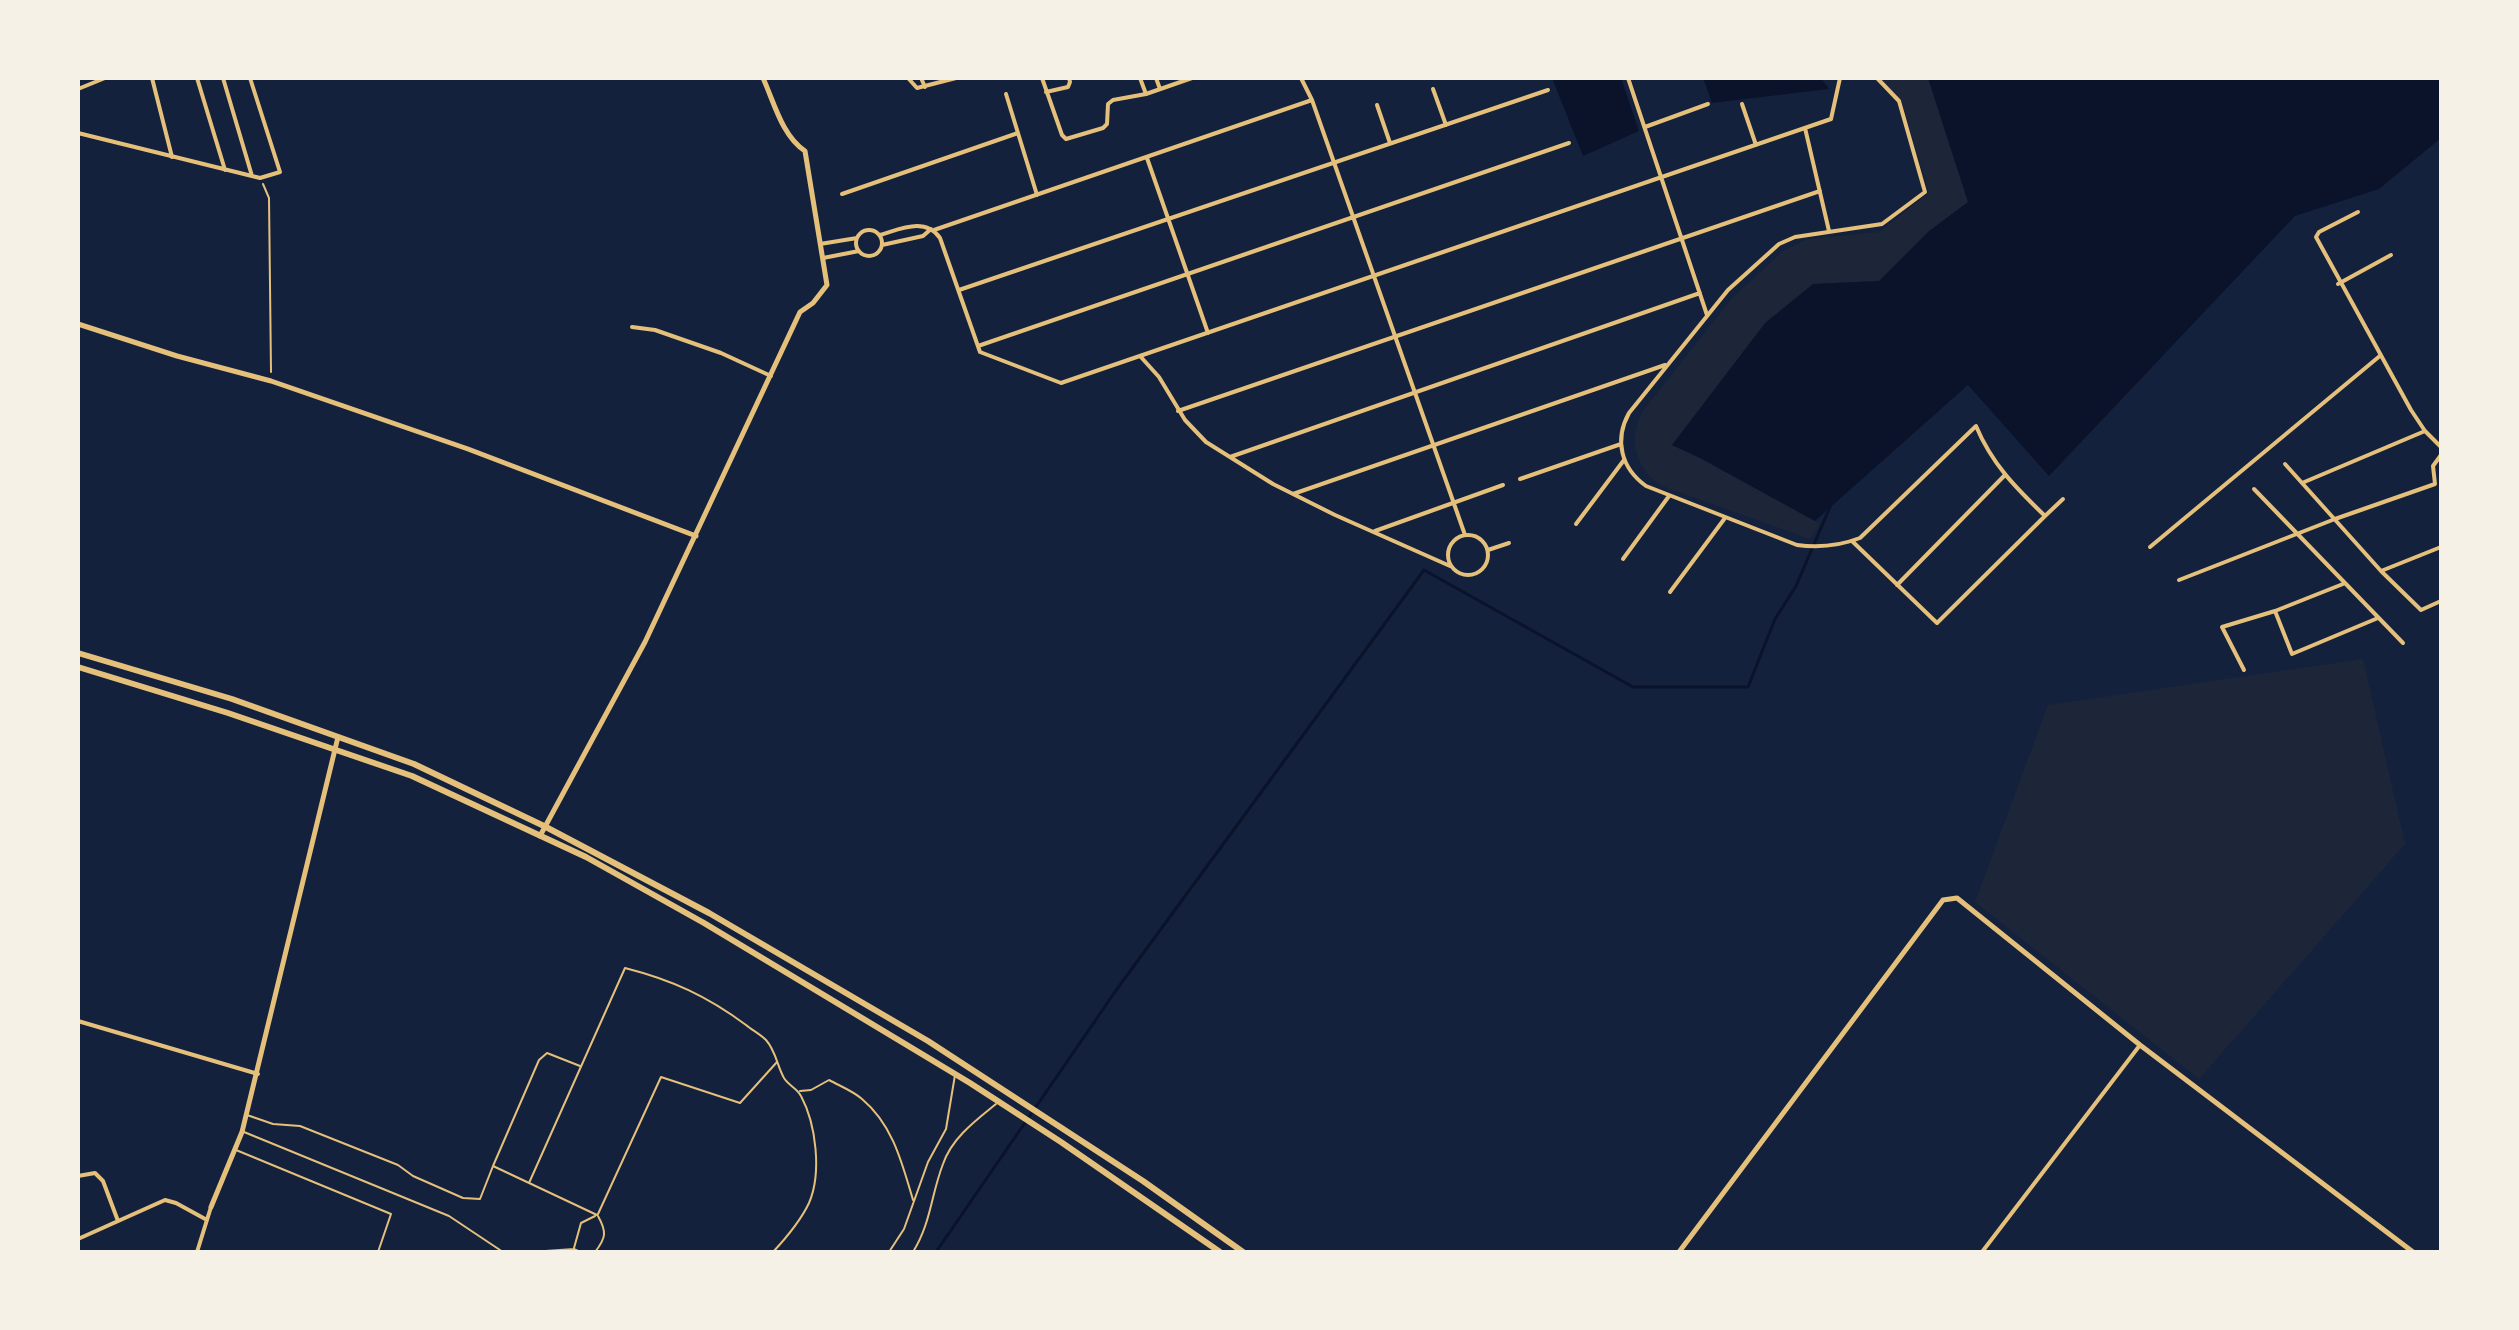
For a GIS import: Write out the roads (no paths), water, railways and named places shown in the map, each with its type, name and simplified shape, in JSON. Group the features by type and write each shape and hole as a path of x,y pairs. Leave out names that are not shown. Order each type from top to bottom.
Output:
{"main road":[{"path":"78,653 232,699 414,764 544,826 709,913 928,1041 1147,1183 1243,1252"},
{"path":"78,667 228,713 412,776 586,857 704,923 955,1075 1027,1120 1220,1252"}],"street":[{"path":"78,89 105,78"},
{"path":"152,78 172,157"},
{"path":"197,78 225,170"},
{"path":"223,78 252,176"},
{"path":"78,133 260,178 280,172 250,78"},
{"path":"539,837 645,642 800,312 813,303 827,285 805,151 788,134 763,78"},
{"path":"908,78 917,88 956,78"},
{"path":"921,78 925,87"},
{"path":"1042,78 1066,139 1103,128 1107,124 1108,104 1113,100 1146,94 1192,78"},
{"path":"1046,92 1068,87 1069,78"},
{"path":"1140,78 1146,94"},
{"path":"1156,78 1160,89"},
{"path":"1301,78 1312,100 1465,535"},
{"path":"1630,78 1707,316"},
{"path":"880,235 882,245 874,256 865,256 859,251 857,238 868,230 880,235 921,225 933,230 940,238 980,352 1061,383 1831,119 1840,78"},
{"path":"1877,78 1899,101 1925,192 1882,224 1795,237 1779,244 1728,290 1629,413 1621,444 1624,460 1639,481 1669,496 1797,545 1828,546 1860,538 1976,426 1988,453 2045,516"},
{"path":"1433,89 1446,125"},
{"path":"959,290 1548,90"},
{"path":"1006,94 1037,195"},
{"path":"882,245 923,236 1312,100"},
{"path":"1645,127 1708,104"},
{"path":"1742,104 1756,145"},
{"path":"1377,105 1390,143"},
{"path":"1805,128 1829,232"},
{"path":"842,194 1018,133"},
{"path":"978,346 1569,143"},
{"path":"1147,157 1208,333"},
{"path":"1178,411 1820,191"},
{"path":"2358,212 2316,234 2316,237 2339,283 2425,431 2441,447"},
{"path":"820,244 857,238"},
{"path":"823,258 859,251"},
{"path":"2339,283 2391,255"},
{"path":"1230,457 1700,293"},
{"path":"78,324 177,356 271,381 468,449 696,536"},
{"path":"632,327 655,330 721,353 771,376"},
{"path":"2150,547 2381,355"},
{"path":"1140,356 1159,377 1178,411 1198,436 1293,494 1450,566 1462,575 1478,573 1486,565 1488,550 1481,539 1465,535 1456,538 1449,546 1447,556 1450,566"},
{"path":"1293,494 1668,364"},
{"path":"2302,483 2425,431"},
{"path":"1520,479 1621,444"},
{"path":"2179,580 2435,484 2433,466 2441,455"},
{"path":"1576,524 1624,460"},
{"path":"2285,464 2381,571 2421,610 2441,601"},
{"path":"1897,585 2005,474"},
{"path":"1373,532 1503,485"},
{"path":"2254,489 2403,643"},
{"path":"1623,559 1669,496"},
{"path":"1852,541 1937,623 2063,499"},
{"path":"1670,592 1725,518"},
{"path":"1488,550 1509,543"},
{"path":"2381,571 2441,547"},
{"path":"2244,670 2222,627 2275,611 2344,583"},
{"path":"2275,611 2292,654 2378,618"},
{"path":"197,1252 247,1115 338,737"},
{"path":"1679,1252 1943,900 1957,898 2140,1045 2413,1252"},
{"path":"78,1021 258,1074"},
{"path":"1982,1252 2140,1045"},
{"path":"78,1176 95,1173 103,1181 118,1221"},
{"path":"78,1239 165,1200 207,1220"}],"lane":[{"path":"529,1183 625,968 657,976 714,1002 766,1041 781,1072 805,1104 814,1135 816,1162 810,1201 793,1232 773,1252"},
{"path":"247,1115 273,1124 300,1126 398,1165 413,1176 463,1198 480,1199 539,1060 547,1053 581,1066"},
{"path":"574,1249 581,1223 597,1215 661,1077 740,1103 778,1061"},
{"path":"889,1252 904,1229 928,1162 946,1129 955,1075"},
{"path":"798,1091 811,1090 829,1080 861,1098 883,1122 898,1149 914,1201"},
{"path":"914,1251 925,1232 944,1161 964,1130 998,1102"},
{"path":"242,1132 449,1216 503,1252"},
{"path":"236,1150 391,1214 378,1252"},
{"path":"493,1166 597,1215 604,1227 605,1239 595,1252"},
{"path":"533,1251 574,1249 580,1252"}],"waterway":[{"path":"936,1252 1117,989 1424,570 1633,687 1748,687 1775,619 1796,586 1830,507"}]}
